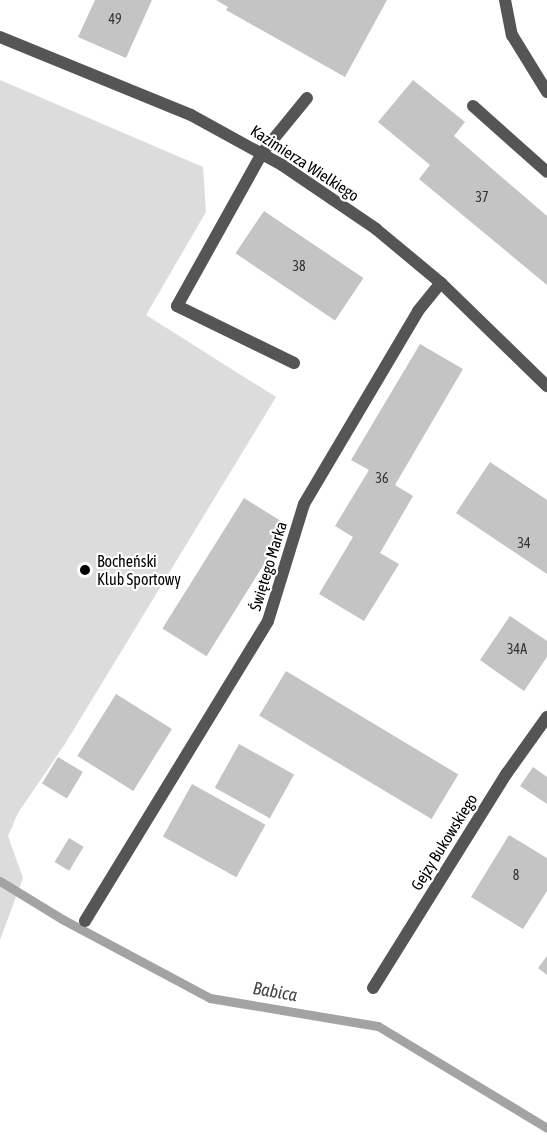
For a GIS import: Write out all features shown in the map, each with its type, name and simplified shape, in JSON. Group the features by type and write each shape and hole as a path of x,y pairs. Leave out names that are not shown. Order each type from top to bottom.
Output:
{"street":[{"path":"506,0 512,35 547,92"},
{"name":"Kazimierza Wielkiego","path":"0,37 191,115 262,153 376,229 441,283 547,386"},
{"path":"294,363 177,306 262,153 307,98"},
{"path":"473,106 547,172"},
{"name":"Świętego Marka","path":"85,921 268,621 304,504 418,312 441,283"},
{"name":"Gejzy Bukowskiego","path":"373,988 507,773 547,717"}],"shaded area":[{"name":"Bocheński Klub Sportowy","path":"0,80 203,167 206,212 146,315 276,397 65,744 18,813 8,836 23,878 0,940"}],"building":[{"path":"95,0 152,0 126,58 78,37"},
{"path":"216,0 387,0 345,77 226,10 228,7"},
{"path":"413,80 465,122 454,136 547,216 547,285 419,179 430,165 378,122"},
{"path":"264,211 363,278 335,320 235,253"},
{"path":"420,344 463,369 395,485 413,496 380,553 399,564 364,621 319,594 353,537 335,526 369,470 351,460"},
{"path":"490,462 547,500 547,574 456,513"},
{"path":"244,498 288,526 206,656 162,629"},
{"path":"510,616 547,641 547,657 524,691 480,660"},
{"path":"286,671 458,775 432,819 259,716"},
{"path":"116,694 172,729 133,791 77,756"},
{"path":"239,744 294,775 270,818 215,788"},
{"path":"58,757 83,772 67,799 42,784"},
{"path":"533,767 547,777 547,804 520,786"},
{"path":"192,784 265,825 236,877 163,836"},
{"path":"509,835 547,858 547,891 523,929 471,897"},
{"path":"69,838 84,847 69,871 55,862"},
{"path":"547,956 547,975 538,968"}],"waterway":[{"name":"Babica","path":"0,881 62,919 210,998 378,1026 547,1128"}],"place":[{"name":"Bocheński Klub Sportowy","path":"85,570"}]}
